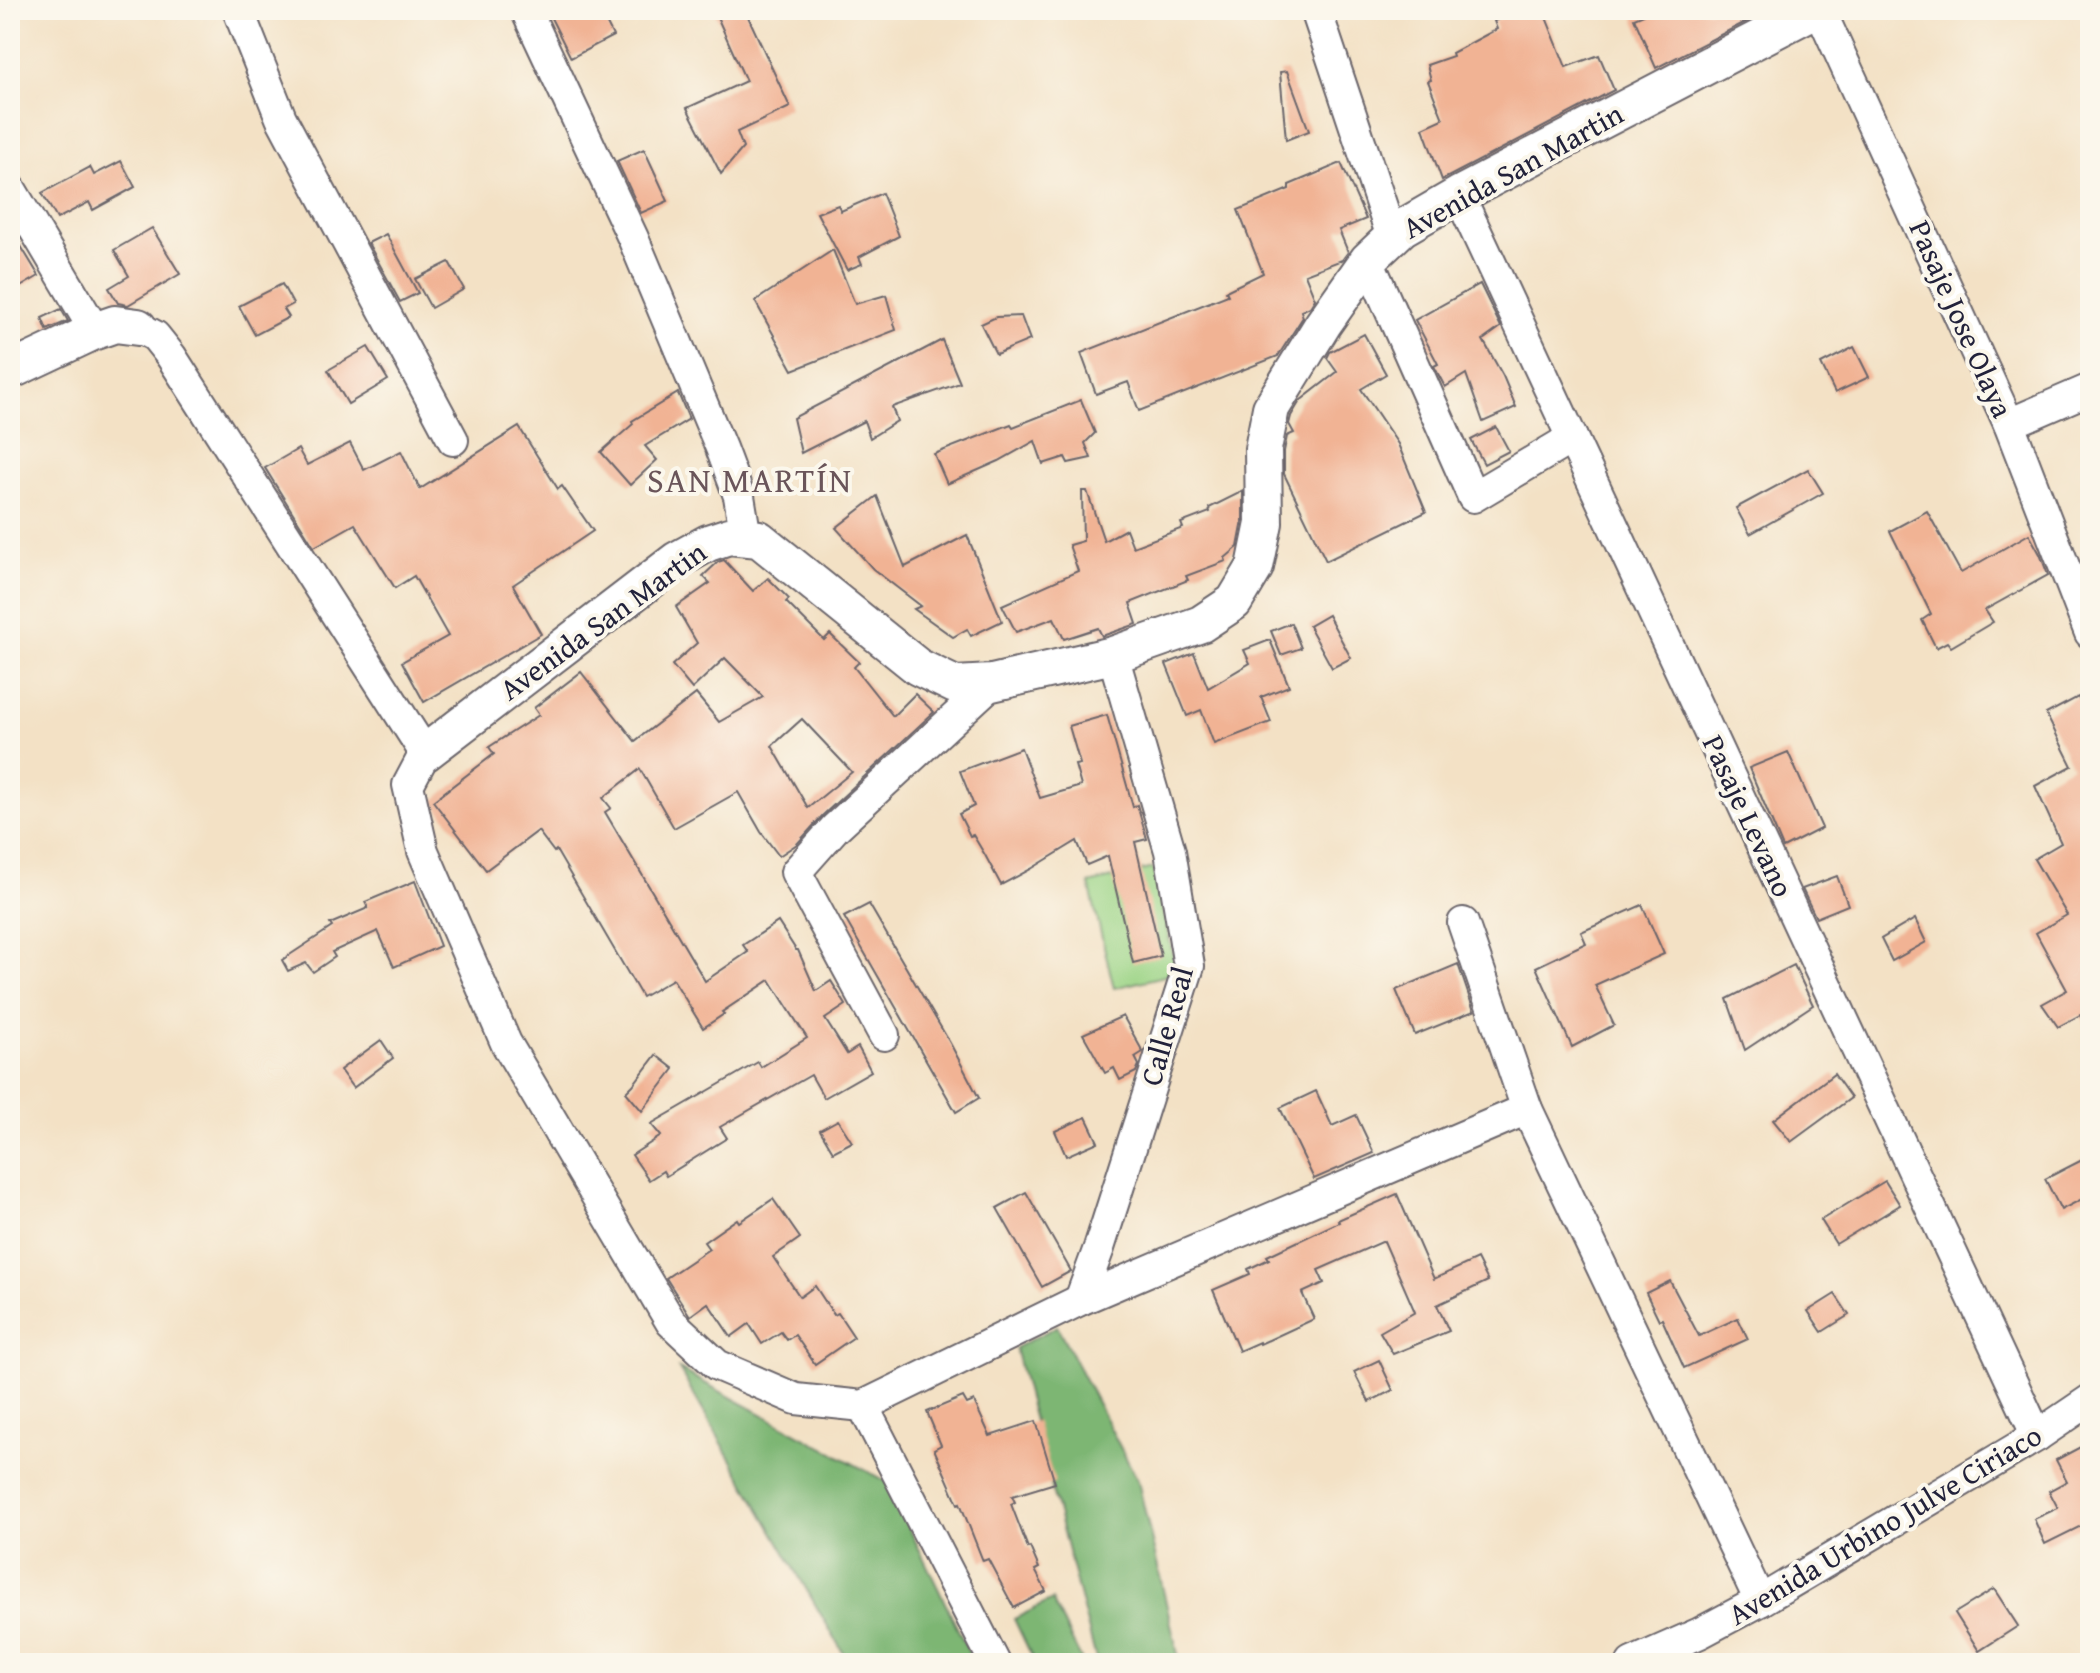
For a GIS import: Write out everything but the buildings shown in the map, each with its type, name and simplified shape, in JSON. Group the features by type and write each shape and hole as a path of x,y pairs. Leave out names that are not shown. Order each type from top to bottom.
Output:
{"street":[{"path":"238,10 281,118 453,440"},
{"path":"526,10 633,238 721,448 739,496 746,538"},
{"path":"1316,10 1380,249 1473,497 1572,438"},
{"name":"Avenida San Martin","path":"425,753 677,560 708,543 729,536 759,539 918,667 955,685 992,683 1113,655 1201,624 1234,602 1255,567 1264,523 1263,449 1271,408 1323,324 1380,249 1402,228 1459,195 1817,10"},
{"name":"Pasaje Jose Olaya","path":"1817,10 2009,424 2090,633"},
{"path":"10,188 95,331"},
{"name":"Pasaje Levano","path":"1459,195 2037,1436"},
{"path":"10,371 115,324 138,327 155,336 171,356 425,753 408,785 423,851 506,1043 671,1322 717,1365 796,1399 863,1406 1080,1300 1527,1109"},
{"path":"2009,424 2090,389"},
{"name":"Calle Real","path":"1080,1300 1189,966 1170,851 1113,655"},
{"path":"884,1035 796,872 835,828 992,683"},
{"path":"1463,923 1527,1109 1760,1601"},
{"name":"Avenida Urbino Julve Ciriaco","path":"1632,1663 1700,1633 1760,1601 2037,1436 2090,1400"},
{"path":"863,1406 995,1663"},
{"path":"1693,1663 1700,1633"}],"green space":[{"path":"1153,868 1177,973 1114,988 1089,884"},
{"path":"1057,1326 1138,1481 1180,1663 1097,1663 1015,1348"},
{"path":"679,1369 887,1482 974,1663 849,1663"},
{"path":"1052,1600 1083,1663 1035,1663 1014,1619"}],"district":[{"name":"SAN MARTÍN","path":"750,480"}]}
